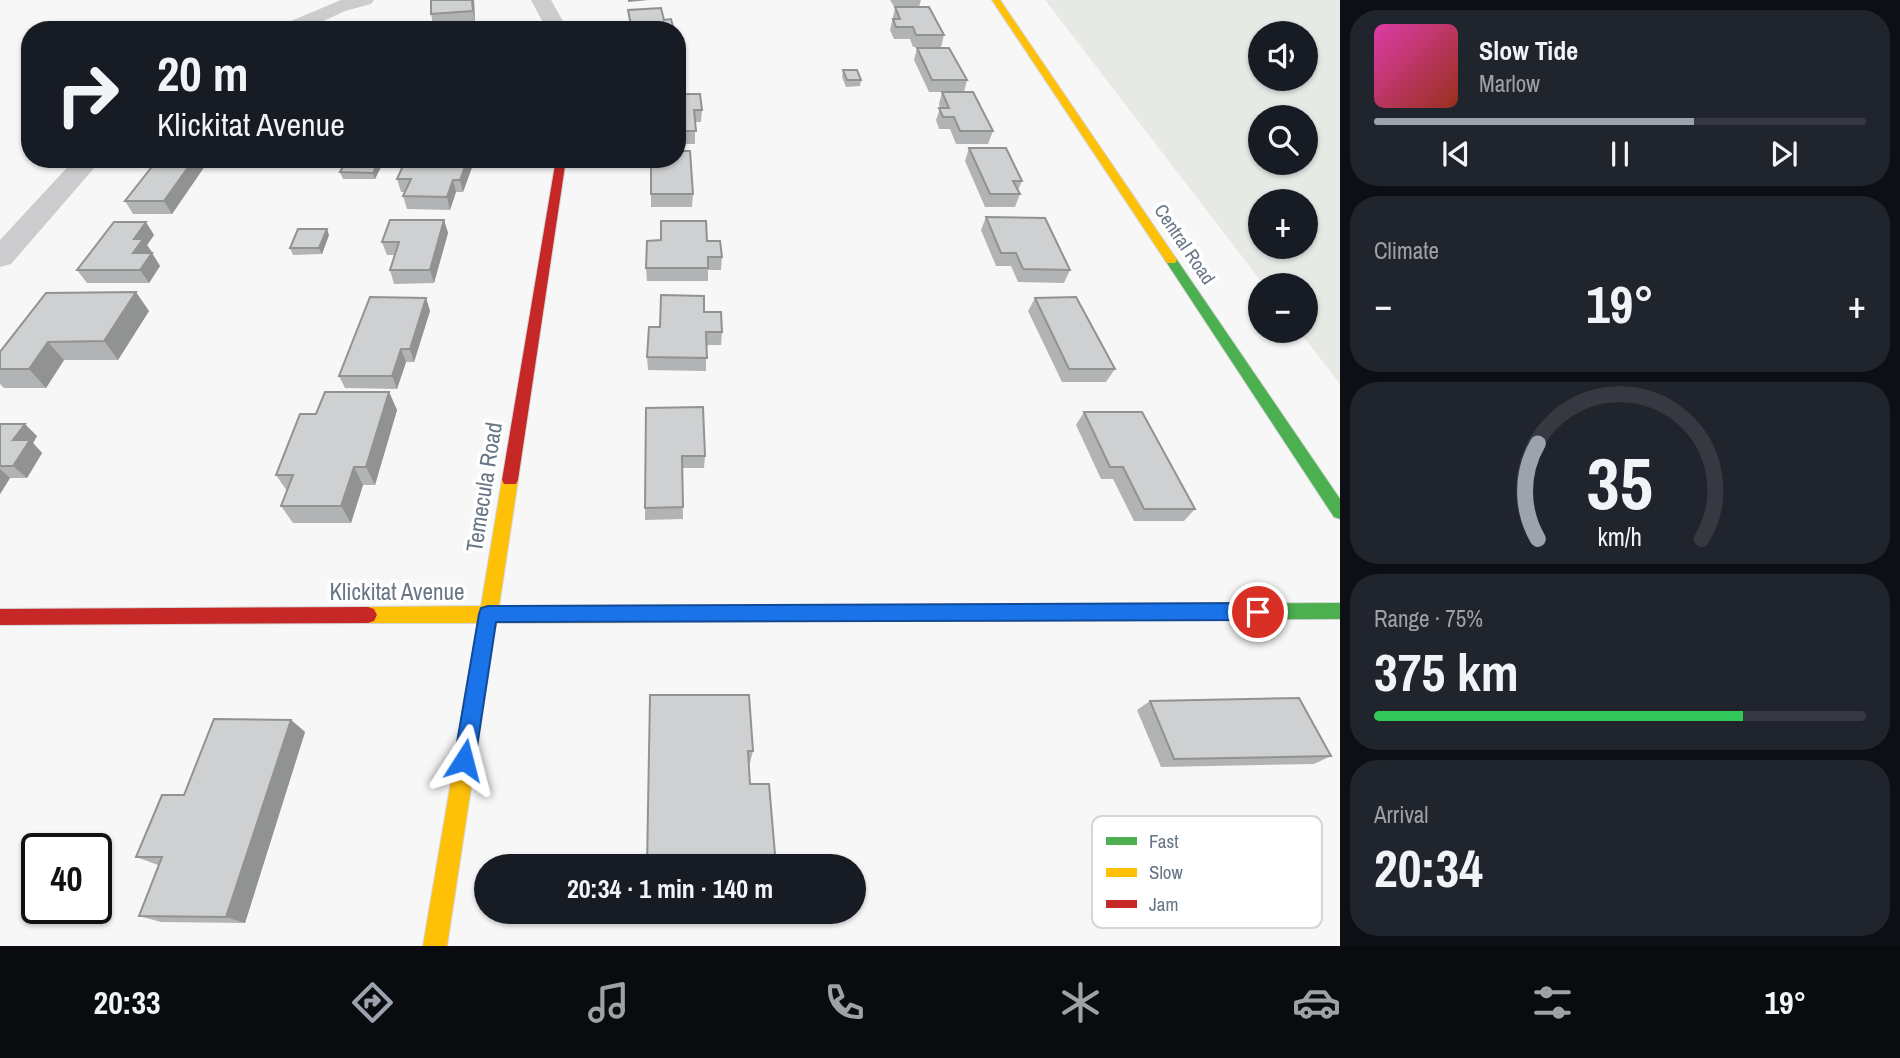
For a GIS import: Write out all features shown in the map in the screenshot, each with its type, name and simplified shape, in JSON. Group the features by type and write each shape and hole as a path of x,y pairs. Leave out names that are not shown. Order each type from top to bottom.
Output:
{"street":[{"path":"306,21 338,7 364,0"},
{"path":"541,0 553,21"},
{"name":"Central Road","path":"996,0 1340,512"},
{"path":"0,258 81,168"},
{"name":"Temecula Road","path":"435,946 560,168"},
{"name":"Klickitat Avenue","path":"0,617 1340,611"}],"shaded area":[{"path":"1045,0 1340,0 1340,384 1308,343 1318,343 1318,273 1255,273"}],"building":[{"path":"431,0 472,0 473,11 431,14"},
{"path":"895,7 929,7 944,35 916,35 913,27 896,27 893,19 900,19"},
{"path":"661,8 664,20 672,21 630,21 628,10"},
{"path":"917,48 949,48 967,80 932,80"},
{"path":"843,70 857,70 861,80 847,80"},
{"path":"942,92 973,92 993,131 960,131 954,117 943,117 939,108 949,108"},
{"path":"686,94 700,94 702,110 694,110 696,131 686,131"},
{"path":"969,148 1006,148 1022,181 1013,181 1020,194 990,194"},
{"path":"686,151 690,151 693,194 651,194 651,168 686,168"},
{"path":"151,168 188,168 164,201 125,201"},
{"path":"342,168 376,168 373,173 340,172"},
{"path":"402,168 465,168 460,180 453,180 447,197 403,196 411,179 397,179"},
{"path":"986,217 1045,218 1070,270 1023,269 1016,253 1001,253"},
{"path":"390,220 444,220 430,270 390,270 399,242 382,242"},
{"path":"661,221 706,221 707,241 720,241 722,257 708,257 708,268 646,268 647,241 661,240"},
{"path":"114,222 146,222 134,239 143,239 133,253 152,253 140,270 77,270"},
{"path":"298,229 327,229 319,248 290,248"},
{"path":"136,292 104,341 48,342 29,369 0,369 0,352 46,293"},
{"path":"661,295 704,296 704,312 721,312 722,332 706,332 707,358 647,357 649,327 660,327"},
{"path":"370,297 426,298 410,349 401,349 392,376 339,376"},
{"path":"1076,297 1115,369 1069,369 1035,298"},
{"path":"325,392 389,392 366,467 354,467 341,506 281,506 293,475 276,475 300,414 316,414"},
{"path":"703,407 705,456 682,456 683,507 645,508 646,408"},
{"path":"1084,412 1142,412 1195,509 1144,509 1123,467 1110,467"},
{"path":"0,424 25,424 13,440 30,440 13,466 0,466"},
{"path":"650,695 749,695 753,751 748,751 750,784 769,784 775,854 647,854"},
{"path":"1299,698 1331,756 1174,759 1150,701"},
{"path":"214,719 291,720 226,917 139,916 162,857 136,857 162,795 184,795"}],"traffic: fast":[{"path":"1171,260 1340,512"},
{"path":"868,613 1340,611"}],"traffic: slow":[{"path":"996,0 1171,260"},
{"path":"435,946 510,480"},
{"path":"368,615 868,613"}],"traffic: jam":[{"path":"510,480 560,168"},
{"path":"0,617 368,615"}],"route":[{"path":"464,760 488,614 1258,612"}]}
